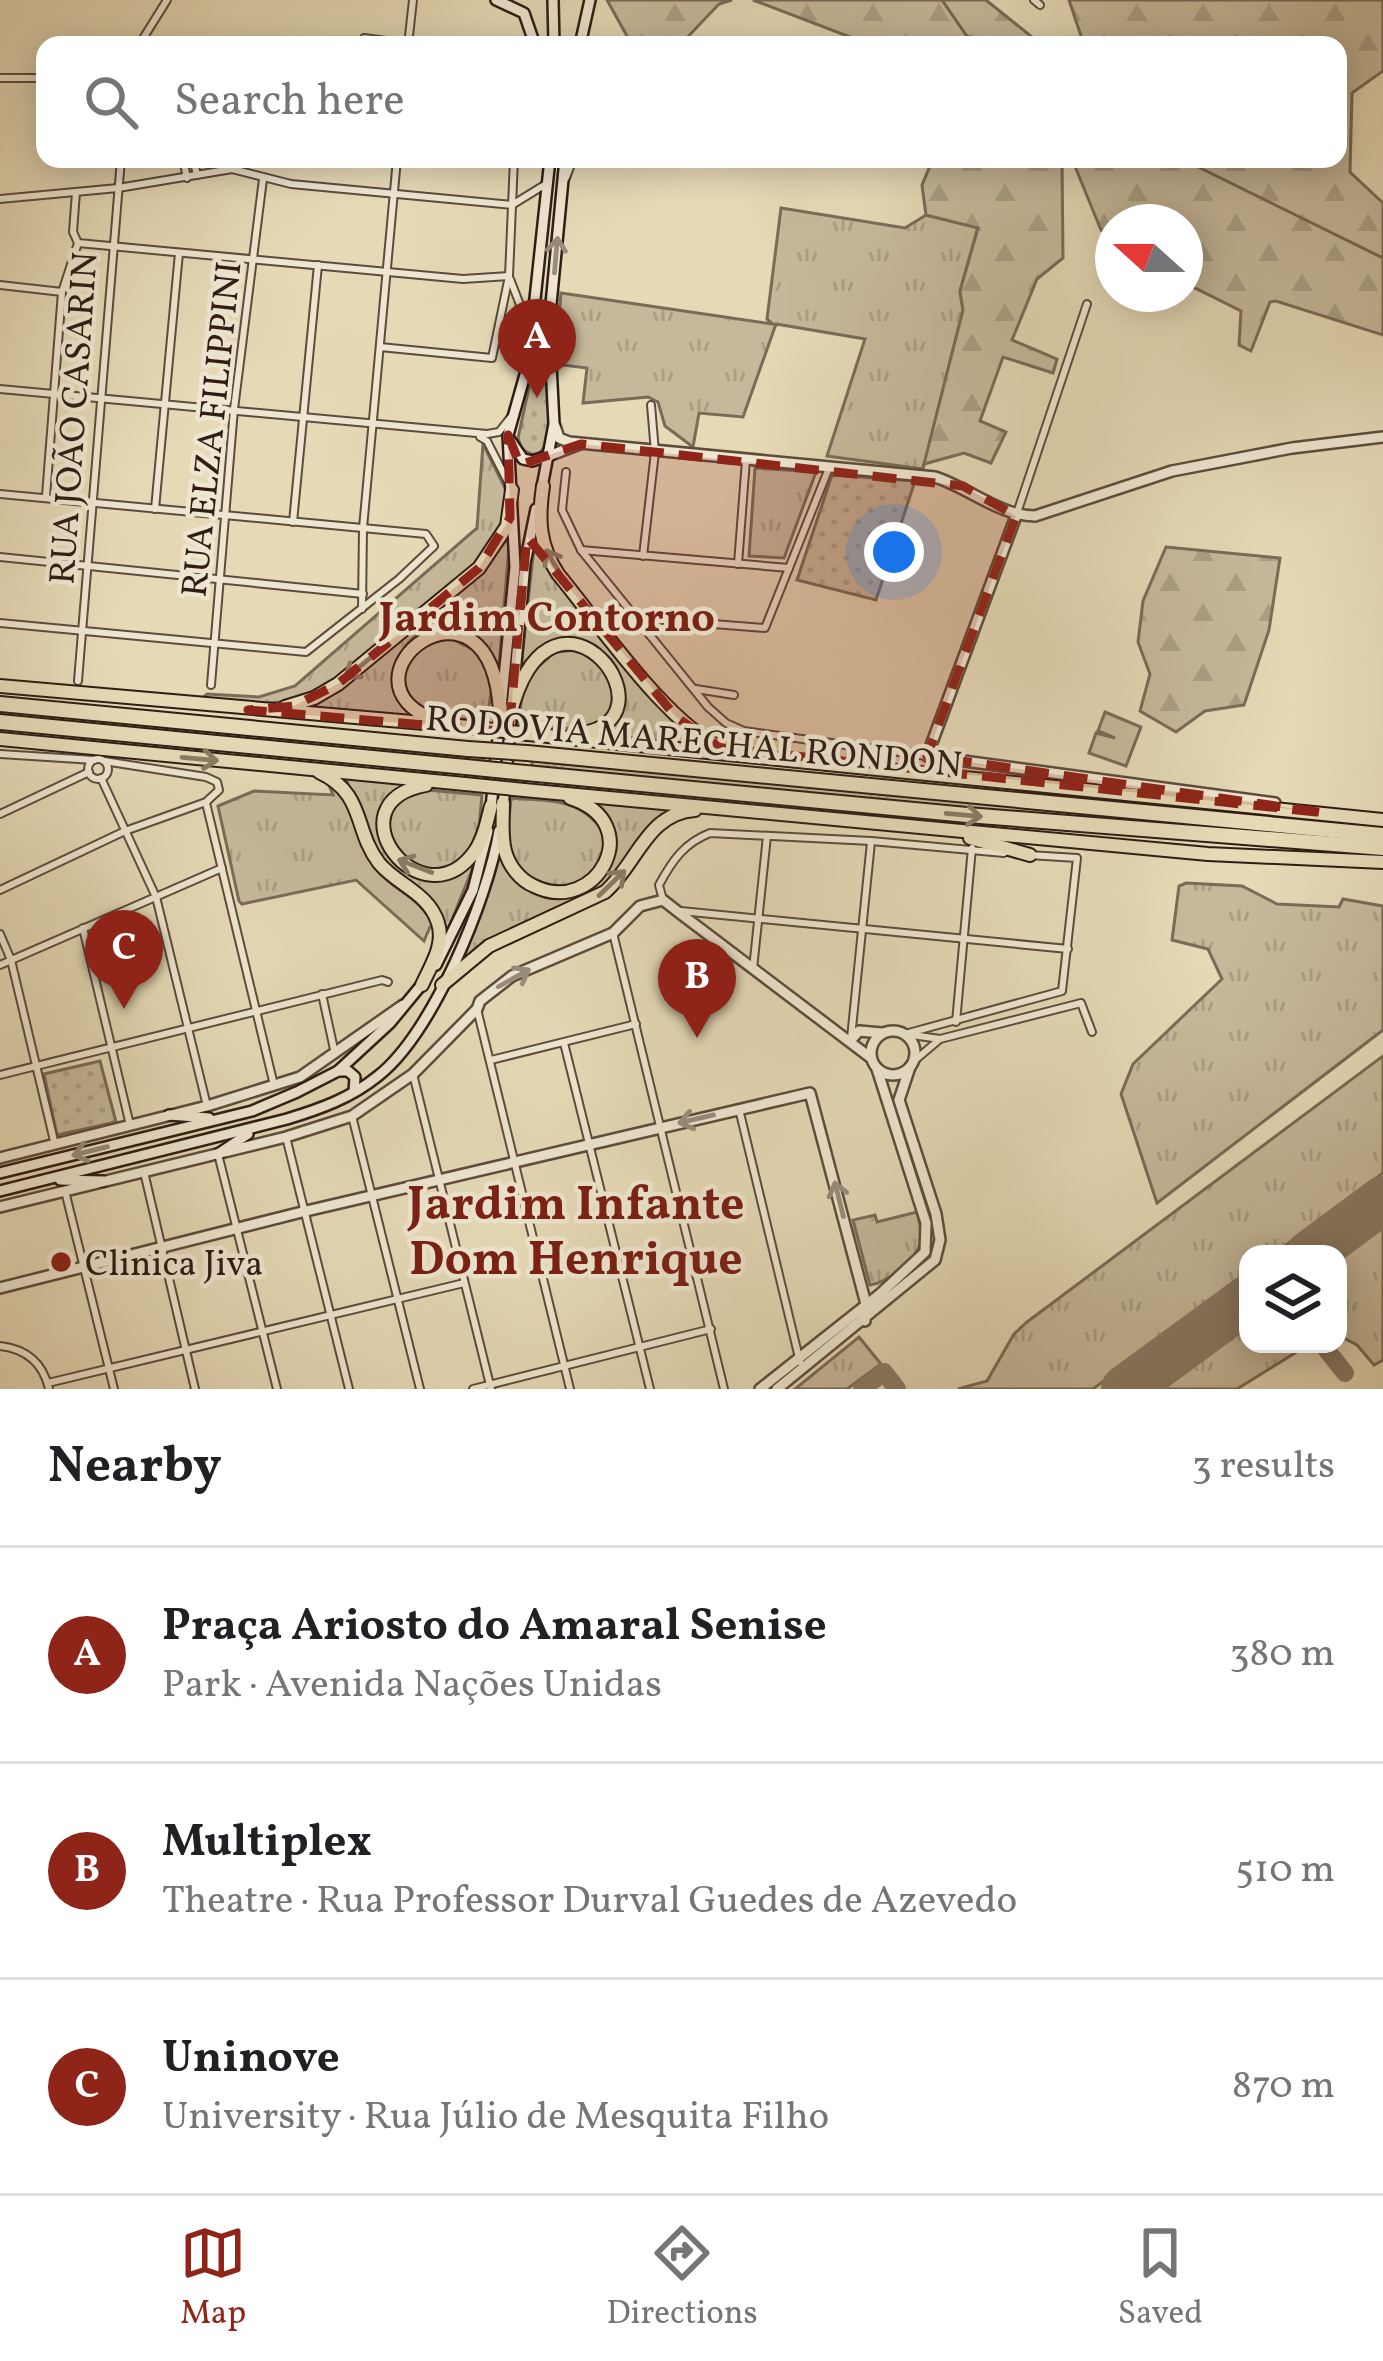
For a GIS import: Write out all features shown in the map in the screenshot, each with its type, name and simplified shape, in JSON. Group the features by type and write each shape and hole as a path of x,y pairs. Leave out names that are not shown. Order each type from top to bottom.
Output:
{"highway":[{"path":"542,486 540,532 558,574 684,726 704,741 755,758"},
{"path":"248,710 294,706 325,692 469,576 501,540 510,518 512,490"},
{"path":"466,727 422,716 403,694 399,674 404,658 413,645 429,636 464,638 485,653 498,680 505,714"},
{"path":"505,714 522,676 542,654 570,646 596,653 610,665 618,685 618,701 611,715 591,731 536,735"},
{"path":"0,686 466,727 1383,820"},
{"name":"RODOVIA MARECHAL RONDON","path":"0,704 1383,835"},
{"name":"RODOVIA MARECHAL RONDON","path":"0,722 1015,819 1383,848"},
{"path":"0,740 1208,854 1383,862"},
{"path":"301,766 334,779 346,791 379,862 432,910 440,944 422,985"},
{"path":"463,784 416,786 390,805 385,839 401,863 429,874 458,866 477,847 497,805"},
{"path":"497,805 505,852 517,873 544,890 576,889 606,864 609,830 602,817 585,804 540,791"},
{"path":"442,985 489,946 605,892 669,815 734,809"},
{"path":"940,829 1030,855"}],"street":[{"path":"145,36 167,0"},
{"path":"409,36 413,0"},
{"path":"496,0 520,9 533,36"},
{"path":"554,1 554,36"},
{"path":"581,36 587,1"},
{"path":"527,36 529,23"},
{"path":"0,78 36,78"},
{"name":"RUA JOÃO CASARIN","path":"78,681 120,168"},
{"path":"185,168 187,178"},
{"path":"195,168 197,175"},
{"path":"362,609 363,528 396,168"},
{"path":"380,346 492,358 509,276 514,168"},
{"path":"0,1191 257,1128 333,1104 378,1076 404,1050 442,985 478,908 494,856 515,568 508,435 532,335 550,168"},
{"path":"505,714 525,563 551,455 549,340 561,193 568,168"},
{"path":"0,199 118,188 240,169 263,179 512,206 549,182"},
{"name":"RUA ELZA FILIPPINI","path":"211,685 234,409 263,179"},
{"path":"46,497 62,292 78,242 76,192"},
{"path":"78,242 463,279 509,276"},
{"path":"155,508 179,253"},
{"path":"293,522 318,266"},
{"path":"509,276 532,335"},
{"path":"0,285 62,292"},
{"path":"927,756 1016,516 1087,304"},
{"path":"0,389 472,433 499,432 515,410"},
{"path":"643,556 655,452 651,405"},
{"path":"554,424 559,438 581,444 935,477 962,486 1016,516 1038,519 1172,471 1383,436"},
{"path":"472,433 487,441 512,490"},
{"path":"508,435 523,459 532,461 581,444"},
{"path":"738,564 746,459"},
{"path":"637,618 765,628 830,466"},
{"path":"566,472 562,510 580,550 726,723 744,731 1324,814"},
{"path":"0,494 426,534 434,541 430,553 306,652 0,622"},
{"path":"580,550 788,568"},
{"path":"0,557 363,594"},
{"path":"694,689 734,695"},
{"path":"0,754 193,774 218,782 219,790 206,802 124,831 0,890"},
{"path":"76,760 101,778"},
{"path":"0,814 102,763"},
{"path":"102,763 101,778 156,897 207,1106"},
{"path":"206,802 274,1085"},
{"path":"0,1173 252,1112 338,1071 412,998 448,946 473,890 497,805"},
{"path":"905,1034 1062,992 1076,858 722,832 697,838 677,855 659,885 663,900 874,1064 898,1075 940,1039"},
{"path":"752,970 767,836"},
{"path":"850,1041 871,841"},
{"path":"956,1022 972,848"},
{"path":"0,965 223,868"},
{"path":"0,1207 286,1137 352,1116 413,1074 480,1001 512,976 614,933 640,906 663,900"},
{"path":"677,911 1067,949"},
{"path":"83,928 130,1125"},
{"path":"614,933 724,1389"},
{"path":"0,934 11,961 55,1145"},
{"path":"0,1075 385,981"},
{"path":"322,994 335,1054"},
{"path":"0,1158 207,1106 300,1077 412,998"},
{"path":"850,1041 859,1031 893,1030 940,1039 1082,1004 1092,1032"},
{"path":"477,1009 570,1389"},
{"path":"491,1060 636,1024"},
{"path":"777,1389 925,1252 928,1242 926,1223 874,1064 872,1044 881,1033"},
{"path":"760,1389 865,1321 935,1260 940,1240 936,1214 898,1100 914,1046 905,1034"},
{"path":"564,1043 650,1389"},
{"path":"338,1071 355,1076 354,1092"},
{"path":"413,1074 490,1387"},
{"path":"0,1288 302,1212 811,1094 866,1304 865,1321"},
{"path":"739,1108 801,1363"},
{"path":"170,1115 220,1119"},
{"path":"352,1116 419,1389"},
{"path":"218,1154 257,1128"},
{"path":"179,1130 176,1136 141,1145 138,1156 195,1389"},
{"path":"286,1137 349,1389"},
{"path":"218,1154 277,1389"},
{"path":"49,1179 103,1181"},
{"path":"65,1191 115,1389"},
{"path":"0,1346 20,1349 32,1358 49,1386 328,1313 464,1283"},
{"path":"862,1289 880,1294"},
{"path":"473,1389 710,1329"}],"highlighted area":[{"path":"508,435 520,465 581,444 963,486 1016,516 927,756 1325,813 721,748 676,717 527,537 509,732 248,710 294,706 338,684 479,568 510,518"}],"green space":[{"path":"607,0 732,0 719,4 689,36 627,36"},
{"path":"753,0 986,0 1031,36 847,36"},
{"path":"1069,0 1383,0 1383,71 1352,93 1350,172 1383,203 1383,335 1276,301 1270,302 1251,351 1239,345 1241,311 1203,292 1203,204 1095,204 1095,215 1076,168 1347,168 1347,36 1081,36"},
{"path":"929,168 1062,168 1063,258 1037,279 1012,340 1057,359 1053,373 1003,357 980,421 1006,432 991,463 964,453 924,464 963,310 960,291 978,228 926,215 922,185"},
{"path":"781,208 905,228 926,215 978,227 960,291 963,310 923,469 827,456 865,339 776,324 743,417 699,413 693,447 665,426 658,402 648,397 583,403 587,368 555,364 561,293 773,324 767,319"},
{"path":"537,351 543,352 550,423 544,448 536,456 522,450 518,438"},
{"path":"483,444 508,494 507,517 482,559 316,693 259,704 200,700 207,694 259,697 295,686 477,528"},
{"path":"755,468 816,472 784,558 749,556"},
{"path":"832,475 915,481 876,600 797,580"},
{"path":"510,536 499,666 479,640 446,631 424,632 412,639 400,663 401,693 415,718 311,709 478,574"},
{"path":"535,538 548,567 695,746 599,736 623,693 611,659 598,649 567,643 550,646 521,666"},
{"path":"1166,547 1280,558 1269,630 1244,705 1205,711 1176,732 1140,711 1150,674 1138,642 1143,601"},
{"path":"452,639 481,654 492,685 487,721 439,716 410,697 405,672 410,660 434,643"},
{"path":"578,650 610,671 614,697 609,713 587,727 518,724 525,678 555,652"},
{"path":"0,708 484,756 483,762 0,718"},
{"path":"1105,712 1141,727 1126,766 1089,753 1096,733 1115,738 1098,731"},
{"path":"532,759 1306,835 1166,827 532,768"},
{"path":"345,777 406,783 397,790 380,834 385,850 404,870 460,871 478,855 445,937 444,929 379,857"},
{"path":"326,778 351,812 375,868 421,907 435,927 430,927 424,941 356,880 239,901 218,806 254,791 333,795"},
{"path":"427,790 482,795 478,839 456,864 433,870 409,864 387,834 392,808"},
{"path":"511,798 554,801 587,814 607,836 595,871 561,886 536,882 526,875 509,847"},
{"path":"591,800 671,808 602,889 485,945 453,969 484,903 501,841 533,891 551,896 571,895 615,845 611,822"},
{"path":"1179,886 1242,886 1277,904 1339,907 1343,899 1383,906 1383,1030 1157,1203 1121,1094 1133,1064 1222,979 1208,949 1172,940"},
{"path":"1383,1056 1383,1173 1286,1245 1239,1245 1239,1281 1093,1389 958,1389 987,1381 1014,1334"},
{"path":"100,1061 116,1122 57,1135 44,1074"},
{"path":"917,1212 918,1249 900,1270 870,1285 853,1220 875,1215 877,1222"},
{"path":"1383,1227 1383,1360 1374,1365 1347,1340 1347,1253"},
{"path":"1239,1331 1239,1353 1295,1353 1237,1389 1160,1389"},
{"path":"859,1337 881,1364 847,1389 795,1389"}],"waterway":[{"path":"942,0 968,36"},
{"path":"1200,168 1383,258"}],"taxiway":[{"path":"1329,1353 1345,1373"},
{"path":"862,1389 884,1372 897,1389"}],"runway":[{"path":"1322,1245 1383,1200"},
{"path":"1125,1389 1239,1306"}],"place":[{"name":"Praça Ariosto do Amaral Senise","path":"537,398"},
{"name":"Uninove","path":"124,1009"},
{"name":"Multiplex","path":"697,1038"},
{"name":"Clinica Jiva","path":"61,1262"}],"district":[{"name":"Jardim Contorno","path":"547,616"},
{"name":"Jardim Infante Dom Henrique","path":"576,1230"}]}
